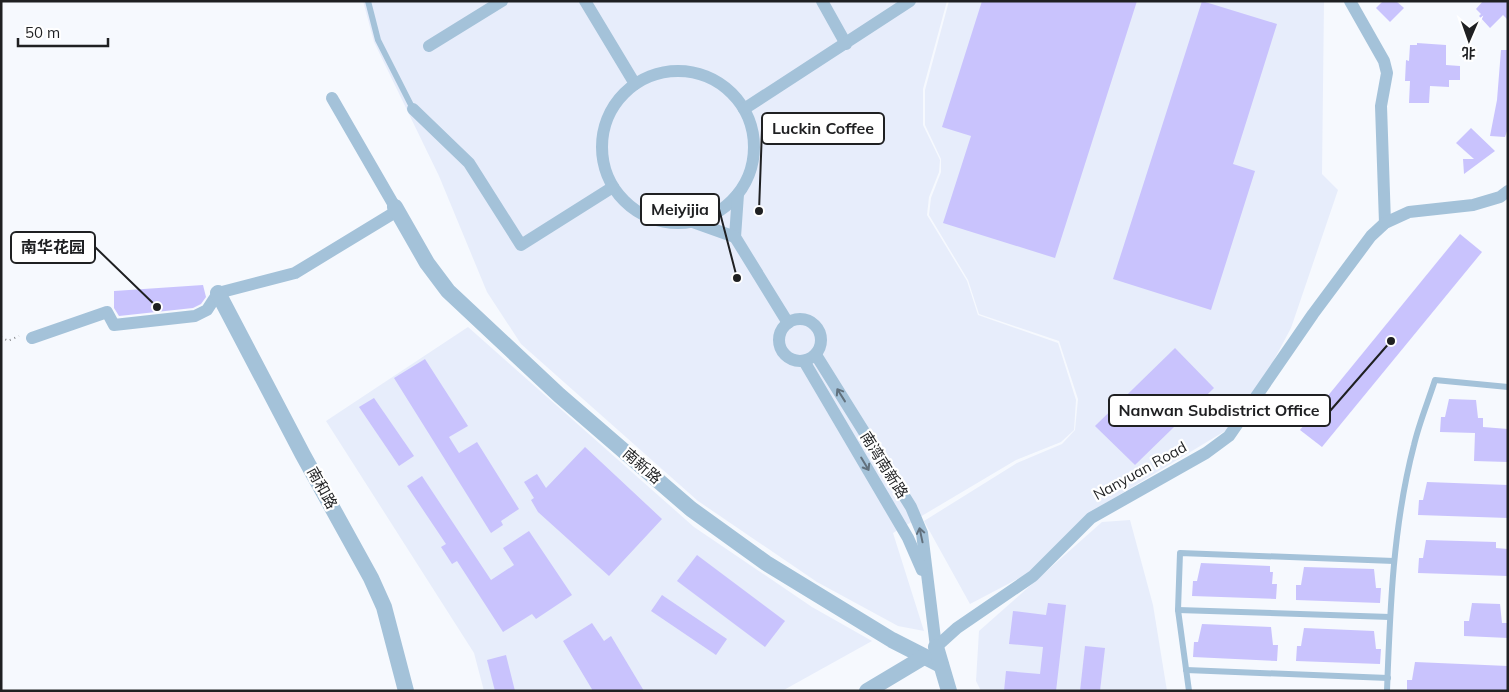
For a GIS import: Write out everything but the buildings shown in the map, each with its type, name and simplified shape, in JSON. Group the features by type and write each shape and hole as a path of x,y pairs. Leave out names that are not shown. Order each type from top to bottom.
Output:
{"street":[{"path":"429,46 502,1"},
{"path":"585,1 636,84"},
{"path":"822,1 846,44"},
{"path":"744,109 910,1"},
{"path":"1350,1 1384,61 1387,73 1381,106 1385,223 1409,212 1474,205 1500,197 1508,192"},
{"path":"675,71 698,74 722,84 735,96 744,109 753,132 755,147 751,172 738,194 719,212 693,222 674,223 651,218 629,205 613,187 603,157 602,137 605,124 618,100 636,84 662,73 675,71"},
{"path":"26,337 107,312 114,325 195,316 207,310 218,293 295,274 396,209 332,98"},
{"path":"413,109 469,163 521,245 613,187"},
{"path":"738,194 736,237 788,322"},
{"name":"南新路","path":"396,209 427,263 448,291 559,395 691,509 766,563 892,640 930,652"},
{"path":"693,222 736,237"},
{"name":"Nanyuan Road","path":"930,652 957,628 1033,576 1091,518 1206,453 1229,436 1313,314 1371,236 1385,223"},
{"name":"南和路","path":"218,293 384,606 406,691"},
{"path":"802,319 814,324 819,330 822,343 810,358 792,360 781,350 778,339 782,328 788,322 802,319"},
{"name":"南湾南新路","path":"810,358 908,538 927,584"},
{"name":"南湾南新路","path":"810,358 911,507 922,533 927,584 930,652 941,665 949,691"},
{"path":"867,691 930,652"}],"lane":[{"path":"368,1 378,40 413,109"},
{"path":"1387,691 1390,617 1398,526 1414,445 1435,380 1508,387"},
{"path":"1189,691 1178,610 1180,553 1394,561"},
{"path":"1178,610 1390,617"},
{"path":"1186,670 1388,678"}],"path":[{"path":"1,337 8,341 26,337"}],"shaded area":[{"path":"363,1 947,1 923,89 923,125 940,160 939,172 929,197 927,215 967,281 978,315 1058,343 1076,400 1074,430 1061,442 1016,460 893,533 924,631 898,626 817,582 698,501 521,344 487,292 439,176 374,42"},
{"path":"949,1 1324,1 1322,174 1338,190 1291,328 1269,369 1225,431 1086,515 1027,574 970,604 924,521 1017,463 1062,444 1075,430 1078,399 1059,341 979,314 968,280 929,215 931,198 941,172 941,159 925,125 925,90"},
{"path":"468,327 694,527 812,607 872,641 782,691 484,691 474,653 326,421"},
{"path":"1130,520 1153,605 1167,691 981,691 976,681 979,631 1102,522"}],"place":[{"name":"Luckin Coffee","path":"759,211"},
{"name":"Meiyijia","path":"737,278"},
{"name":"南华花园","path":"157,307"},
{"name":"Nanwan Subdistrict Office","path":"1391,341"}]}
